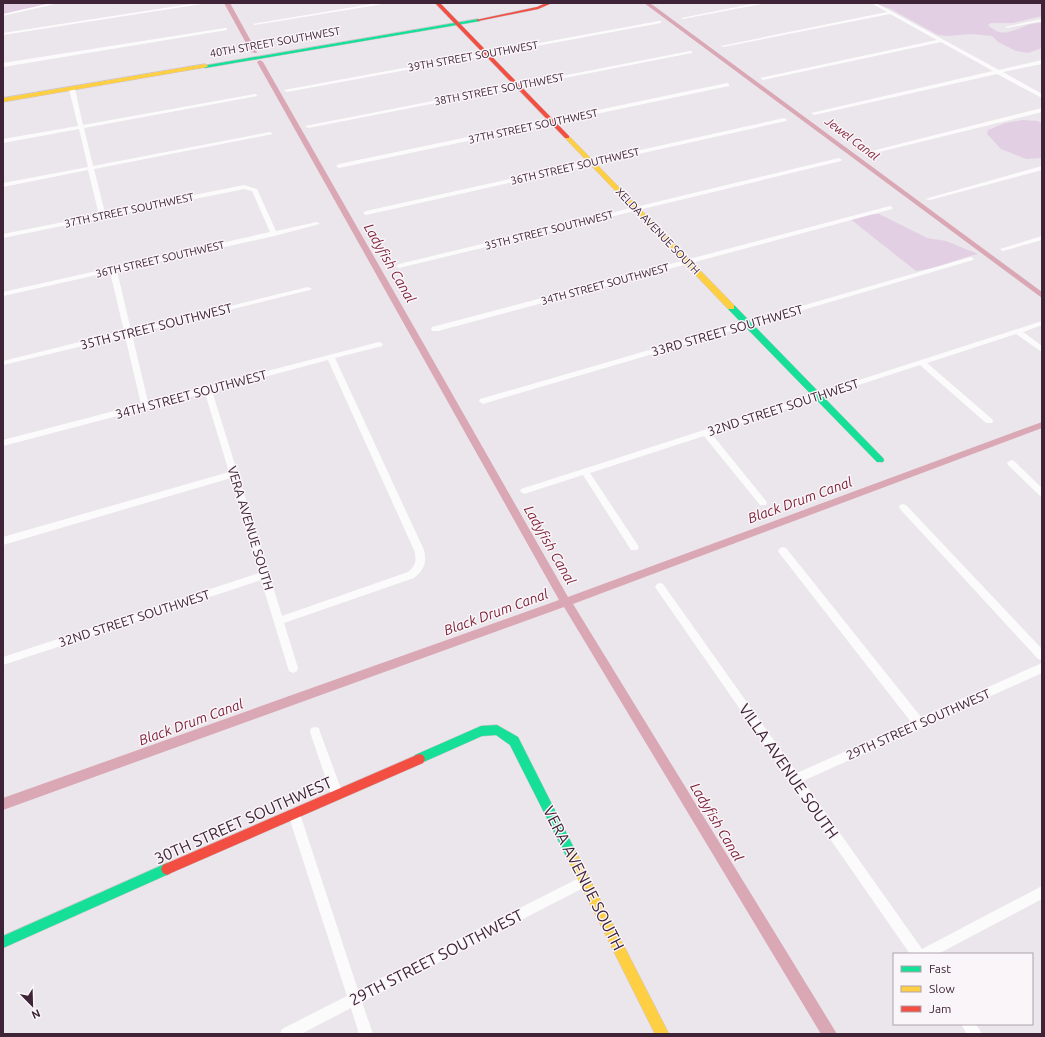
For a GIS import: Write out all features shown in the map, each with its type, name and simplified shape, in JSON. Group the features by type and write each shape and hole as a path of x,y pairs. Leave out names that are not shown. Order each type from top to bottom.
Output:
{"street":[{"path":"3,15 57,3"},
{"path":"3,34 206,3"},
{"path":"255,24 387,3"},
{"name":"XELDA AVENUE SOUTH","path":"436,3 880,460"},
{"name":"40TH STREET SOUTHWEST","path":"3,100 527,11 550,3"},
{"path":"683,18 764,3"},
{"path":"873,3 1042,96"},
{"path":"723,46 891,13"},
{"path":"1007,27 1042,20"},
{"name":"39TH STREET SOUTHWEST","path":"287,90 659,22"},
{"path":"3,64 225,29"},
{"path":"763,78 941,41"},
{"name":"38TH STREET SOUTHWEST","path":"308,126 690,52"},
{"path":"814,113 1042,62"},
{"name":"37TH STREET SOUTHWEST","path":"339,166 727,85"},
{"path":"72,89 102,215"},
{"path":"3,141 255,96"},
{"path":"867,153 1042,110"},
{"name":"36TH STREET SOUTHWEST","path":"366,213 784,120"},
{"path":"3,185 270,134"},
{"name":"35TH STREET SOUTHWEST","path":"399,266 840,160"},
{"path":"928,199 1042,168"},
{"name":"37TH STREET SOUTHWEST","path":"3,236 237,187 255,190 274,234"},
{"name":"34TH STREET SOUTHWEST","path":"435,329 890,208"},
{"name":"36TH STREET SOUTHWEST","path":"3,294 317,224"},
{"path":"1003,249 1042,238"},
{"name":"33RD STREET SOUTHWEST","path":"483,401 972,259"},
{"path":"113,270 145,406"},
{"name":"35TH STREET SOUTHWEST","path":"3,363 308,289"},
{"name":"32ND STREET SOUTHWEST","path":"524,491 1042,323"},
{"path":"1017,331 1042,350"},
{"name":"34TH STREET SOUTHWEST","path":"3,443 379,344"},
{"path":"279,621 411,576 418,569 422,560 419,550 331,357"},
{"path":"921,362 988,421"},
{"name":"VERA AVENUE SOUTH","path":"208,390 293,668"},
{"path":"705,432 763,503"},
{"path":"1011,463 1042,493"},
{"path":"584,472 634,547"},
{"path":"3,541 234,474"},
{"path":"903,507 1042,656"},
{"path":"783,551 919,723"},
{"name":"32ND STREET SOUTHWEST","path":"3,661 265,575"},
{"name":"VILLA AVENUE SOUTH","path":"660,588 917,953"},
{"name":"29TH STREET SOUTHWEST","path":"795,779 1042,668"},
{"name":"VERA AVENUE SOUTH","path":"497,730 514,741 662,1034"},
{"name":"30TH STREET SOUTHWEST","path":"3,942 481,731 497,730"},
{"path":"315,732 337,794"},
{"path":"294,814 366,1034"},
{"name":"29TH STREET SOUTHWEST","path":"287,1034 585,881"},
{"path":"927,953 1042,892"},
{"path":"969,1025 975,1034"}],"shaded area":[{"path":"3,3 56,3 3,16"},
{"path":"873,3 1042,3 1042,16 1013,23 991,23 988,25 995,30 1008,32 1034,23 1042,23 1042,48 1028,53 1016,51 998,42 992,36 971,34 947,36 938,35 891,9"},
{"path":"1023,120 1042,123 1042,158 1026,159 1001,149 987,134 988,130 1005,123"},
{"path":"879,214 927,238 946,241 978,254 933,268 916,271 849,218 859,215"}],"waterway":[{"name":"Ladyfish Canal","path":"227,3 254,52"},
{"name":"Jewel Canal","path":"647,3 1042,296"},
{"name":"Ladyfish Canal","path":"260,62 566,602"},
{"name":"Black Drum Canal","path":"566,602 1042,425"},
{"name":"Black Drum Canal","path":"3,804 566,602"},
{"name":"Ladyfish Canal","path":"566,602 830,1034"}],"traffic: fast":[{"path":"205,66 478,20"},
{"path":"731,307 880,460"},
{"path":"419,759 481,731 497,730 514,741 572,856"},
{"path":"3,942 167,869"}],"traffic: slow":[{"path":"3,100 205,66"},
{"path":"567,137 731,307"},
{"path":"572,856 662,1034"}],"traffic: jam":[{"path":"437,3 567,137"},
{"path":"478,20 538,8 550,3"},
{"path":"167,869 419,759"}]}
